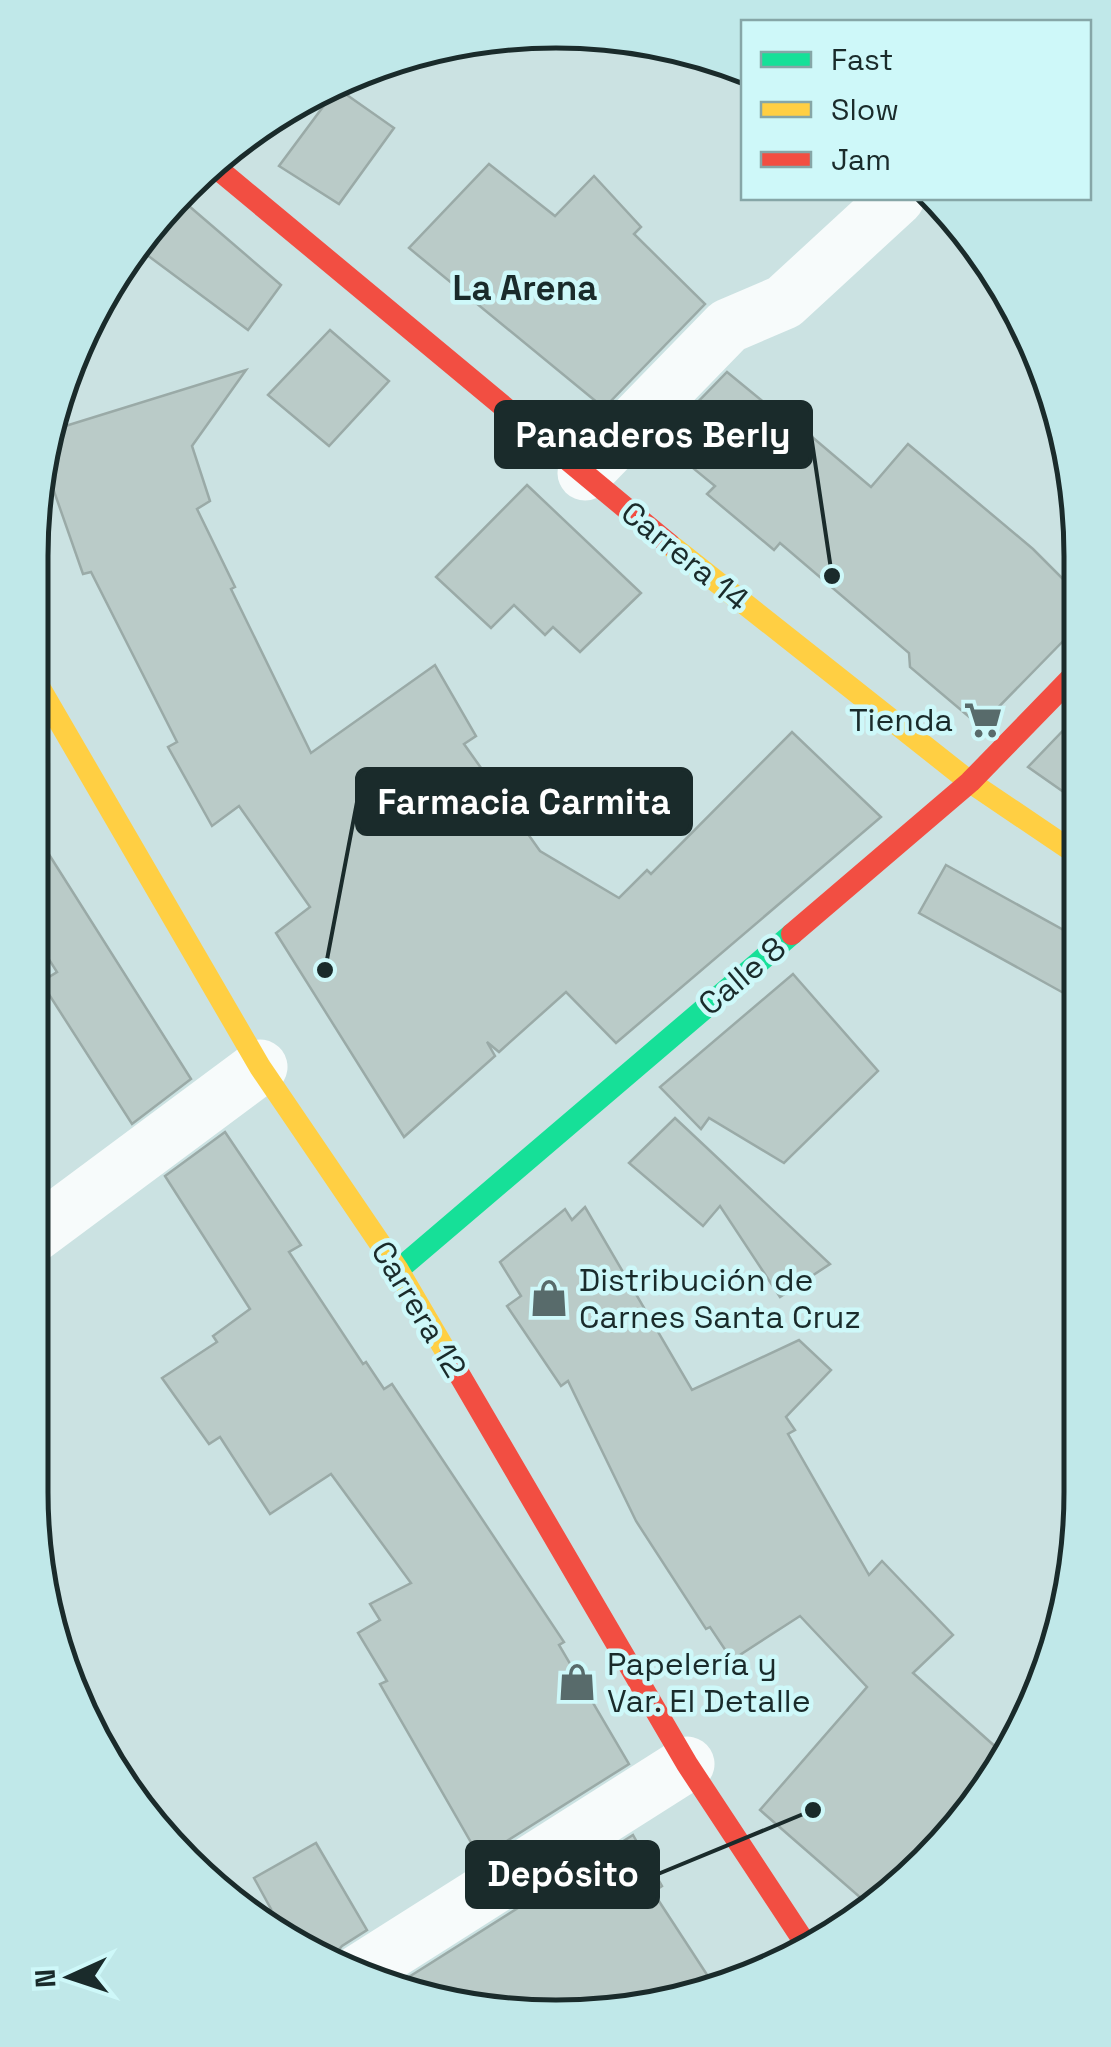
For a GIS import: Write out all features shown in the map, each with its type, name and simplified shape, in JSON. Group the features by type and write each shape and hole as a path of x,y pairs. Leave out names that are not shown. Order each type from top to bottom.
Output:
{"street":[{"name":"Carrera 14","path":"222,173 686,559 970,782 1064,846"},
{"path":"585,473 728,326 784,302 895,200"},
{"name":"Calle 8","path":"398,1270 970,782 1064,685"},
{"name":"Carrera 12","path":"48,703 260,1067 398,1270 687,1764 800,1936"},
{"path":"48,1225 260,1067"},
{"path":"371,1965 687,1764"}],"building":[{"path":"345,94 394,128 339,204 279,166 326,103"},
{"path":"489,164 555,216 594,176 641,227 634,234 705,304 604,408 409,248"},
{"path":"188,205 281,285 248,330 146,254"},
{"path":"330,330 389,381 329,446 268,395"},
{"path":"246,370 192,446 210,501 197,509 235,587 231,589 311,753 435,665 476,736 464,744 540,851 619,898 647,870 651,874 792,732 881,817 616,1043 566,992 499,1052 487,1042 495,1056 404,1137 276,933 310,907 239,806 212,826 168,747 177,742 91,572 83,574 52,487 64,426"},
{"path":"727,372 782,417 785,414 871,487 908,444 1064,580 1064,640 980,726 910,667 909,653 780,543 774,550 707,494 715,486 660,441"},
{"path":"527,485 641,593 580,652 553,627 545,635 514,605 491,628 436,577"},
{"path":"1064,730 1064,792 1028,767"},
{"path":"48,853 191,1079 132,1124 48,993 48,978 57,972 48,958"},
{"path":"946,865 1064,930 1064,993 919,913"},
{"path":"793,974 878,1071 784,1163 709,1118 701,1129 660,1087"},
{"path":"675,1118 830,1264 780,1297 720,1206 703,1226 629,1163"},
{"path":"225,1132 301,1245 289,1252 363,1364 366,1362 384,1389 392,1384 564,1642 559,1645 629,1764 480,1858 380,1684 387,1681 358,1633 380,1620 370,1604 411,1583 331,1474 270,1514 220,1437 209,1444 162,1378 217,1342 213,1336 250,1309 165,1176"},
{"path":"585,1207 692,1390 799,1340 831,1370 786,1417 795,1430 788,1434 869,1575 882,1561 953,1635 913,1673 994,1746 959,1801 915,1851 861,1898 760,1810 867,1687 800,1616 732,1660 710,1627 706,1629 636,1521 568,1381 561,1386 507,1306 521,1296 500,1262 565,1209 572,1220"},
{"path":"633,1835 662,1886 653,1892 708,1976 655,1990 556,2000 456,1990 408,1978"},
{"path":"316,1843 367,1930 338,1950 268,1911 271,1909 254,1878"}],"traffic: fast":[{"path":"398,1270 792,934"}],"traffic: slow":[{"path":"669,544 970,782 1064,846"},
{"path":"48,702 260,1067 398,1270 449,1357"}],"traffic: jam":[{"path":"222,173 669,544"},
{"path":"792,934 970,782 1064,685"},
{"path":"449,1357 687,1764 800,1936"}],"place":[{"name":"Panaderos Berly","path":"832,576"},
{"name":"Tienda","path":"983,720"},
{"name":"Farmacia Carmita","path":"325,970"},
{"name":"Distribución de Carnes Santa Cruz","path":"549,1298"},
{"name":"Papelería y Var. El Detalle","path":"577,1682"},
{"name":"Depósito","path":"813,1810"}],"district":[{"name":"La Arena","path":"525,288"}]}
